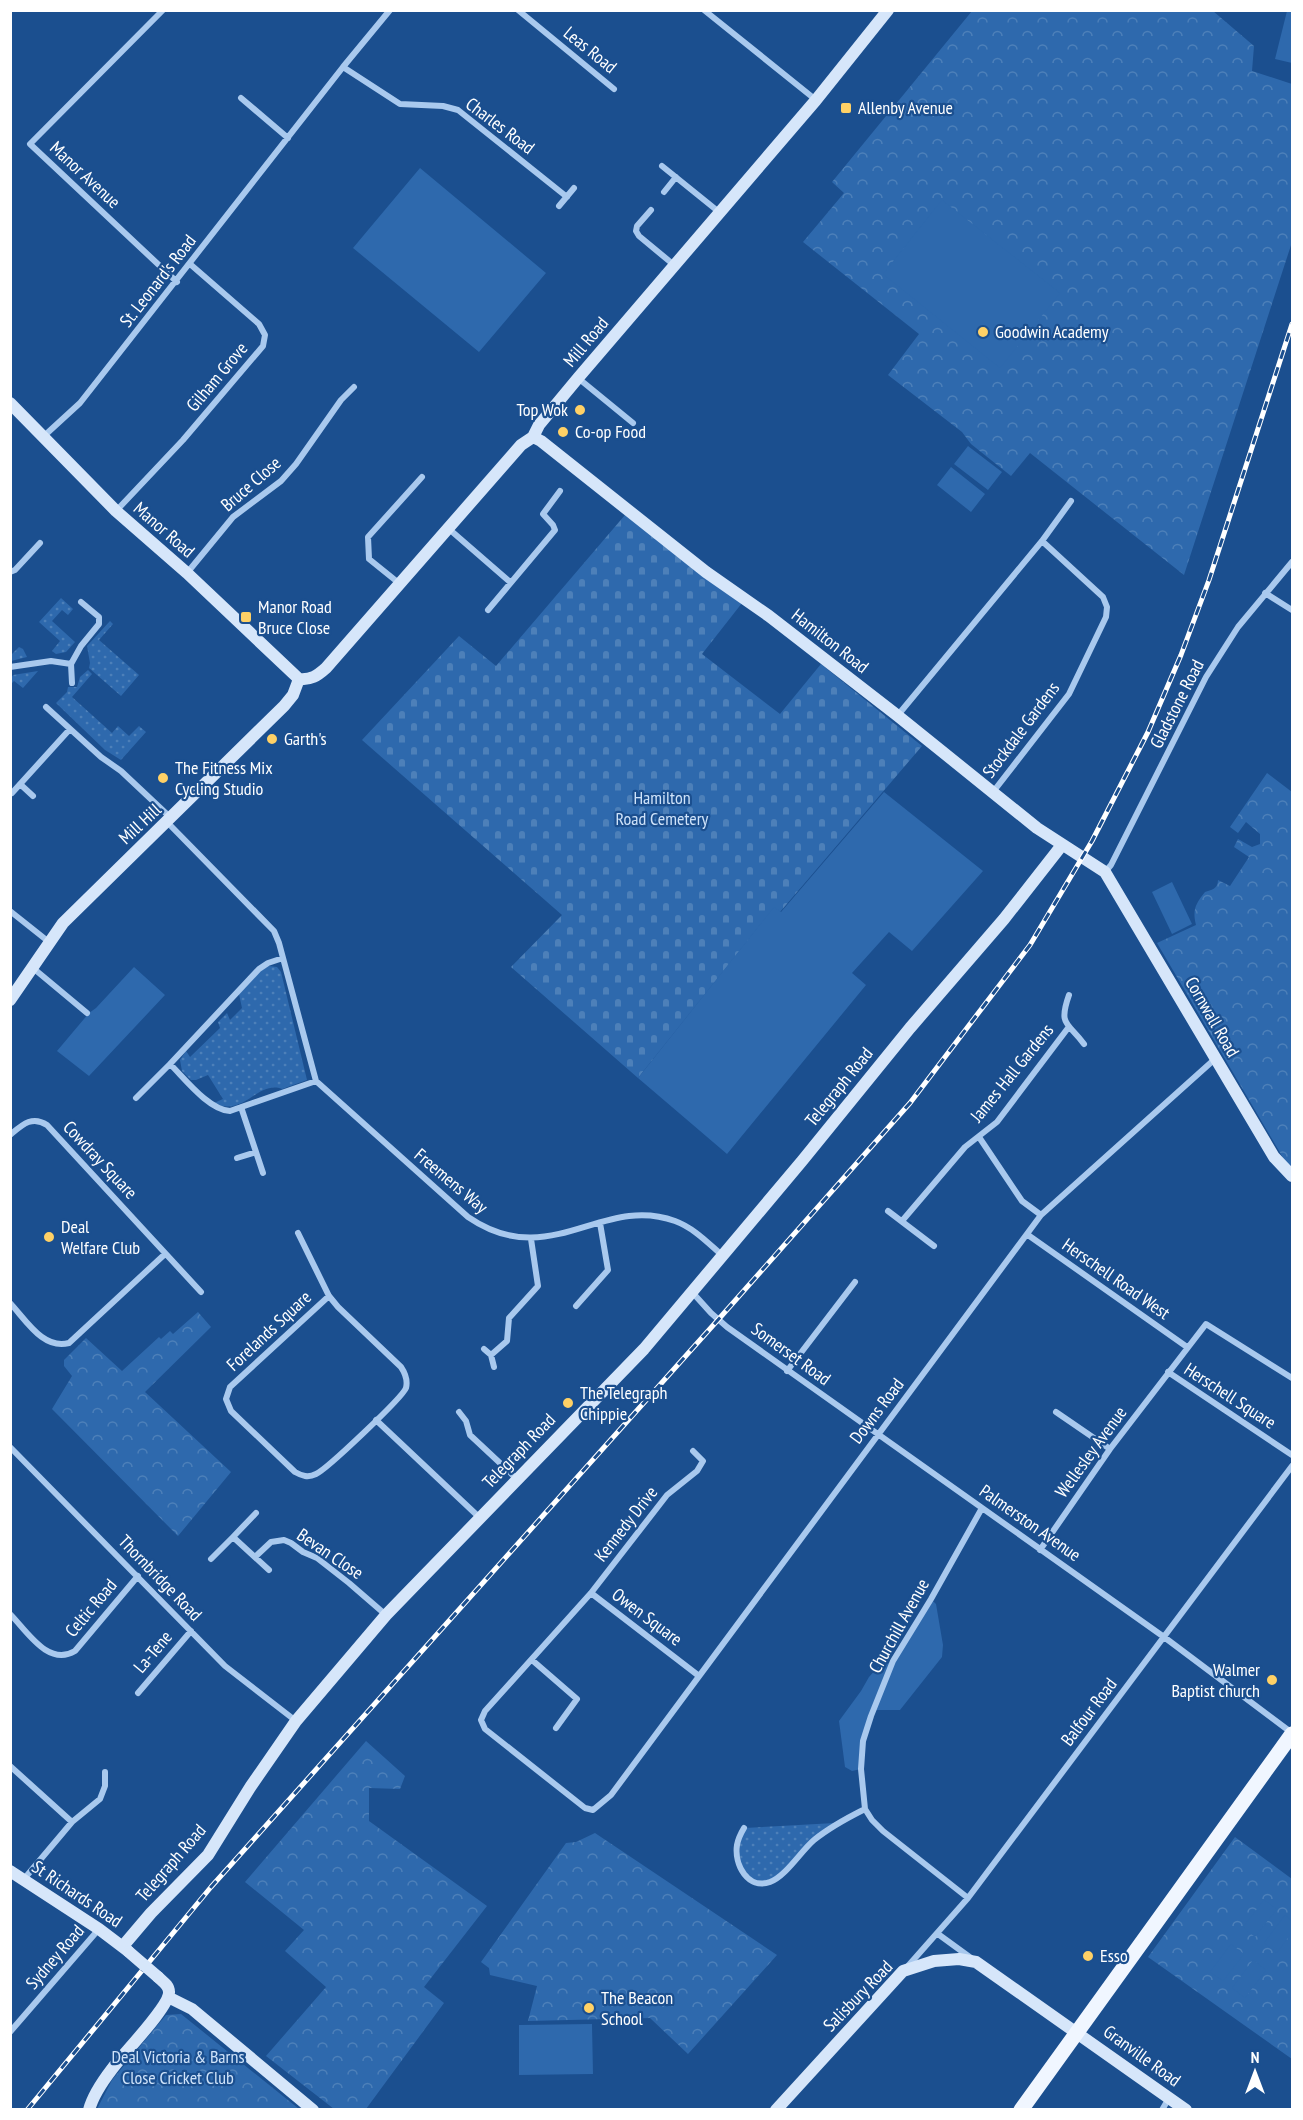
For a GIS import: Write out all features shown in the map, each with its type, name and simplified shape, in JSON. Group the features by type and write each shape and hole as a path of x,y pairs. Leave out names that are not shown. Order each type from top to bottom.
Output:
{"main road":[{"path":"1021,2109 1293,1733"}],"street":[{"name":"Manor Avenue","path":"163,10 30,144 177,282"},
{"name":"St. Leonard's Road","path":"44,436 80,403 390,10"},
{"name":"Leas Road","path":"518,10 615,89"},
{"path":"704,10 816,100"},
{"name":"Mill Road","path":"299,679 308,680 326,668 521,445 533,437 539,425 578,378 816,100 888,10"},
{"name":"Charles Road","path":"343,67 400,104 443,106 458,110 567,197"},
{"path":"241,98 288,138"},
{"path":"663,166 719,212"},
{"path":"664,192 676,177"},
{"path":"559,206 574,188"},
{"path":"651,210 637,226 636,231 674,265"},
{"name":"Gilham Grove","path":"116,512 183,440 263,346 265,335 259,324 190,264"},
{"path":"578,378 633,423"},
{"name":"Bruce Close","path":"187,573 233,518 281,481 296,464 341,400 354,387"},
{"name":"Manor Road","path":"10,403 116,512 187,573 299,679"},
{"name":"Hamilton Road","path":"533,437 706,572 768,616 897,716 1037,828 1105,872"},
{"path":"400,585 369,559 368,537 422,477"},
{"path":"488,610 555,530 543,514 560,491"},
{"path":"897,716 1042,542 1071,501"},
{"path":"449,529 510,582"},
{"name":"Stockdale Gardens","path":"993,792 1068,694 1106,617 1107,607 1103,597 1042,542"},
{"path":"10,572 40,543"},
{"name":"Gladstone Road","path":"1105,872 1111,866 1206,677 1238,627 1293,561"},
{"path":"1265,593 1293,610"},
{"path":"72,683 71,664 81,646 99,624 99,617 81,602"},
{"path":"10,667 51,661 71,664"},
{"name":"Mill Hill","path":"10,1000 63,923 284,706 293,695 299,679"},
{"path":"46,707 101,757 110,762 169,820 265,922 276,937 284,958 316,1081 230,1111 217,1109 170,1064"},
{"path":"12,793 70,729"},
{"path":"20,784 33,796"},
{"name":"Telegraph Road","path":"126,1949 214,1846 251,1786 296,1721 386,1615 644,1349 910,1028 1005,919 1062,845"},
{"name":"Cornwall Road","path":"1105,872 1274,1157 1293,1176"},
{"path":"10,911 49,942"},
{"path":"136,1098 259,969 268,963 284,958"},
{"path":"33,968 87,1013"},
{"name":"James Hall Gardens","path":"1070,995 1063,1013 1068,1028 1077,1034 1084,1044"},
{"name":"James Hall Gardens","path":"902,1221 965,1147 997,1122 1068,1028"},
{"name":"Downs Road","path":"593,1810 611,1795 1041,1215 1216,1058"},
{"name":"Freemens Way","path":"316,1081 468,1218 502,1235 531,1239 557,1235 632,1215 661,1217 684,1225 723,1256"},
{"path":"241,1107 263,1173"},
{"name":"Cowdray Square","path":"10,1135 28,1121 41,1121 47,1125 201,1292"},
{"name":"James Hall Gardens","path":"979,1137 1022,1201 1041,1215"},
{"path":"237,1158 256,1152"},
{"path":"888,1211 934,1246"},
{"path":"576,1306 608,1270 600,1223"},
{"name":"Forelands Square","path":"298,1233 329,1296 405,1373 406,1387 403,1393 376,1420 319,1473 307,1477 295,1472 228,1406 226,1399 230,1387 329,1296"},
{"name":"Herschell Road West","path":"1028,1235 1187,1347"},
{"path":"490,1355 507,1341 508,1318 538,1286 531,1239"},
{"path":"10,1303 48,1342 61,1345 69,1343 165,1254"},
{"path":"787,1371 855,1282"},
{"name":"Somerset Road","path":"692,1292 727,1327 879,1433"},
{"name":"Herschell Square","path":"1293,1378 1206,1324 1168,1372 1293,1455"},
{"path":"484,1349 490,1355 494,1367"},
{"name":"Wellesley Avenue","path":"1040,1550 1110,1449 1168,1372"},
{"path":"459,1412 466,1420 470,1435 517,1479"},
{"path":"1056,1412 1110,1449"},
{"path":"376,1420 480,1518"},
{"name":"Palmerston Avenue","path":"879,1433 1040,1550 1164,1636 1293,1733"},
{"name":"Thornbridge Road","path":"10,1448 225,1666 296,1721"},
{"name":"Kennedy Drive","path":"591,1593 667,1495 697,1471 703,1461 693,1451"},
{"name":"Balfour Road","path":"903,1971 968,1898 1293,1466"},
{"name":"Churchill Avenue","path":"866,1809 861,1769 863,1742 871,1716 893,1661 982,1508"},
{"path":"211,1559 256,1513"},
{"path":"233,1537 269,1570"},
{"name":"Bevan Close","path":"255,1557 271,1542 284,1540 291,1543 317,1558 386,1615"},
{"name":"Celtic Road","path":"10,1614 46,1651 60,1656 68,1655 75,1651 138,1576"},
{"name":"Owen Square","path":"593,1810 585,1808 485,1729 481,1720 484,1711 591,1593 699,1676"},
{"name":"La-Tene","path":"138,1693 191,1631"},
{"path":"532,1660 577,1699 556,1728"},
{"path":"10,1766 72,1822"},
{"path":"23,1880 72,1822 100,1799 105,1786 105,1772"},
{"path":"744,1828 737,1846 739,1862 745,1876 754,1883 763,1884 774,1880 812,1841 835,1823 866,1809 872,1820 883,1831 968,1898"},
{"name":"St Richards Road","path":"10,1871 126,1949 167,1986 168,1997"},
{"name":"Sydney Road","path":"10,2032 99,1929"},
{"path":"938,1934 1077,2032"},
{"name":"Salisbury Road","path":"776,2109 903,1971 934,1961 959,1959 976,1962"},
{"path":"89,2109 92,2098 112,2069 164,2006 168,1997 192,2009 313,2109"},
{"name":"Granville Road","path":"1077,2032 1166,2104 1186,2109"}],"green space":[{"name":"Goodwin Academy","path":"972,11 1213,11 1254,46 1252,71 1292,84 1292,242 1184,575 1030,453 1011,476 971,444 962,432 888,375 919,334 803,242 844,193 832,182"},
{"path":"1287,11 1292,11 1292,63 1275,59"},
{"path":"420,168 546,273 479,352 353,248"},
{"path":"942,200 1060,293 1000,368 883,274"},
{"path":"968,446 1002,472 988,490 954,464"},
{"path":"951,467 985,494 971,512 937,485"},
{"name":"Hamilton Road Cemetery","path":"625,515 742,603 702,654 780,714 821,664 922,746 780,912 774,908 638,1078 511,967 562,915 362,740 459,636 496,666"},
{"path":"61,598 73,609 68,615 62,610 52,621 75,642 66,652 56,654 52,651 60,641 39,622"},
{"path":"110,621 113,624 99,640 139,675 121,696 89,668 87,646"},
{"path":"19,647 23,649 27,657 11,661 11,655"},
{"path":"88,670 92,674 72,697 112,733 118,726 129,736 139,726 146,732 121,760 105,750 56,703 67,692 68,687 77,687 80,677"},
{"path":"38,671 23,688 14,681 11,684 13,675"},
{"path":"1267,773 1292,792 1292,1170 1157,943 1196,925 1194,915 1197,903 1205,892 1215,887 1218,880 1230,886 1249,857 1234,847 1238,839 1252,847 1260,844 1260,834 1246,822 1238,833 1230,827"},
{"path":"884,792 983,871 912,951 889,932 852,973 866,985 727,1154 638,1078 774,907 781,912"},
{"path":"1172,882 1192,924 1172,934 1152,892"},
{"path":"269,966 277,967 281,972 307,1080 282,1089 265,1090 234,1106 214,1103 223,1099 208,1075 191,1080 182,1071 180,1060 186,1051 190,1057 220,1028 218,1022 227,1013 230,1020 242,1008 239,994 262,970"},
{"path":"134,967 165,995 89,1076 57,1051 89,1013"},
{"path":"198,1312 211,1327 145,1392 231,1472 178,1536 52,1409 72,1376 64,1366 64,1360 86,1338 122,1371 159,1337 161,1339 170,1331 173,1334"},
{"path":"931,1599 936,1604 943,1645 942,1657 900,1710 874,1710 863,1741 861,1769 852,1771 845,1767 839,1721 877,1668 893,1661"},
{"path":"366,1741 405,1776 400,1789 369,1788 369,1821 487,1906 424,1987 444,2003 366,2109 334,2109 266,2056 326,1987 285,1951 304,1930 245,1882"},
{"path":"835,1823 774,1880 754,1883 739,1862 740,1835 744,1828"},
{"path":"595,1833 777,1955 688,2054 650,2018 528,2021 537,1986 490,1975 489,1968 481,1962 566,1843 576,1842"},
{"path":"1235,1837 1292,1879 1292,2059 1148,1957"},
{"path":"1264,1900 1277,1909 1255,1937 1243,1927"},
{"path":"1285,1915 1292,1921 1292,1932 1277,1953 1264,1943"},
{"path":"1231,1944 1244,1954 1223,1981 1210,1972"},
{"path":"1253,1960 1266,1970 1245,1998 1232,1988"},
{"name":"Deal Victoria & Barns Close Cricket Club","path":"181,2014 299,2109 97,2109 112,2080 166,2015"},
{"path":"592,2024 593,2074 519,2075 519,2025"}],"railway":[{"path":"27,2110 211,1887 910,1103 1030,945 1092,841 1148,732 1181,655 1209,580 1292,324"}],"place":[{"name":"Allenby Avenue","path":"846,108"},
{"name":"Goodwin Academy","path":"983,332"},
{"name":"Top Wok","path":"580,410"},
{"name":"Co-op Food","path":"563,432"},
{"name":"Manor Road Bruce Close","path":"246,617"},
{"name":"Garth's","path":"272,739"},
{"name":"The Fitness Mix Cycling Studio","path":"163,778"},
{"name":"Deal Welfare Club","path":"49,1237"},
{"name":"The Telegraph Chippie","path":"568,1403"},
{"name":"Walmer Baptist church","path":"1272,1680"},
{"name":"Esso","path":"1088,1956"},
{"name":"The Beacon School","path":"589,2008"}]}
